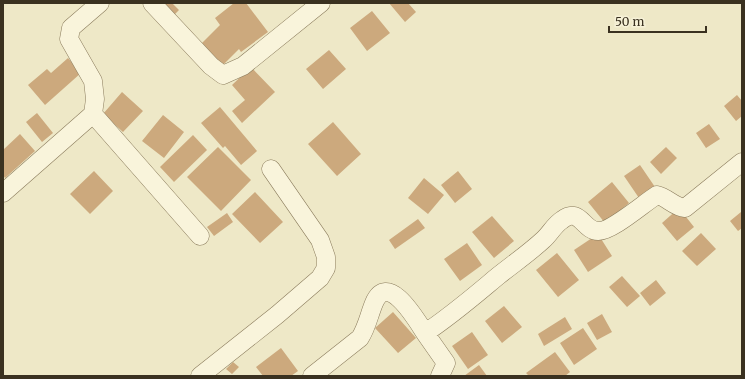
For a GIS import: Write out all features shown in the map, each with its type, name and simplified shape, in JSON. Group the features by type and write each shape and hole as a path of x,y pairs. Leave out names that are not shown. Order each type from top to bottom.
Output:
{"street":[{"path":"3,193 93,114 95,99 93,81 69,39 69,33 71,28 100,3"},
{"path":"152,3 211,66 222,75 243,66 320,3"},
{"path":"93,114 200,236"},
{"path":"425,332 465,304 544,239 561,220 569,216 576,216 593,231 600,232 610,228 657,196 662,196 679,207 685,208 742,162"},
{"path":"200,376 277,315 320,278 326,268 326,257 320,240 272,169"},
{"path":"312,376 360,338 374,302 378,296 385,292 394,293 400,298 446,363 440,376"}],"building":[{"path":"155,3 172,3 179,10 170,19"},
{"path":"234,3 246,3 268,32 241,52 239,49 220,68 198,47 220,25 215,18"},
{"path":"389,3 408,3 416,12 405,22"},
{"path":"372,11 390,33 367,51 350,28"},
{"path":"329,50 346,69 323,89 306,69"},
{"path":"68,58 81,73 45,105 28,85 47,69 51,73"},
{"path":"251,67 275,92 242,123 232,111 245,100 232,85"},
{"path":"122,92 143,111 123,132 103,114"},
{"path":"737,95 742,101 742,116 736,121 724,106"},
{"path":"220,107 257,151 241,165 225,146 223,148 201,123"},
{"path":"37,113 53,133 42,142 26,122"},
{"path":"163,115 184,132 164,158 142,141"},
{"path":"333,122 361,154 337,176 308,144"},
{"path":"709,124 720,139 706,148 696,133"},
{"path":"20,134 35,151 5,178 3,175 3,150"},
{"path":"193,135 207,150 174,182 160,167"},
{"path":"218,147 251,180 221,211 187,177"},
{"path":"666,147 677,158 661,174 650,162"},
{"path":"640,165 655,187 639,198 624,176"},
{"path":"94,171 113,191 90,214 70,194"},
{"path":"458,171 472,189 455,203 441,185"},
{"path":"424,178 444,195 428,214 408,198"},
{"path":"612,182 629,203 605,223 588,202"},
{"path":"255,192 283,222 260,243 232,214"},
{"path":"679,208 694,227 677,241 662,223"},
{"path":"741,212 742,228 738,231 730,221"},
{"path":"227,213 233,222 214,236 207,227"},
{"path":"492,216 514,241 494,258 472,232"},
{"path":"418,219 425,228 395,249 389,240"},
{"path":"701,233 716,249 697,266 682,251"},
{"path":"598,234 612,256 588,272 574,250"},
{"path":"467,243 482,265 460,281 444,259"},
{"path":"557,253 579,280 558,297 536,270"},
{"path":"622,276 640,296 627,307 609,287"},
{"path":"656,280 666,293 650,306 640,293"},
{"path":"504,306 522,327 502,343 485,321"},
{"path":"393,312 416,338 398,353 375,328"},
{"path":"602,314 612,332 597,340 587,323"},
{"path":"565,317 572,329 544,346 538,334"},
{"path":"583,328 597,349 574,365 560,343"},
{"path":"472,332 488,355 468,369 452,346"},
{"path":"281,348 298,371 291,376 263,376 256,367"},
{"path":"555,352 570,372 565,376 529,376 526,373"},
{"path":"233,362 239,367 232,374 226,369"},
{"path":"479,365 487,376 464,376"}]}
